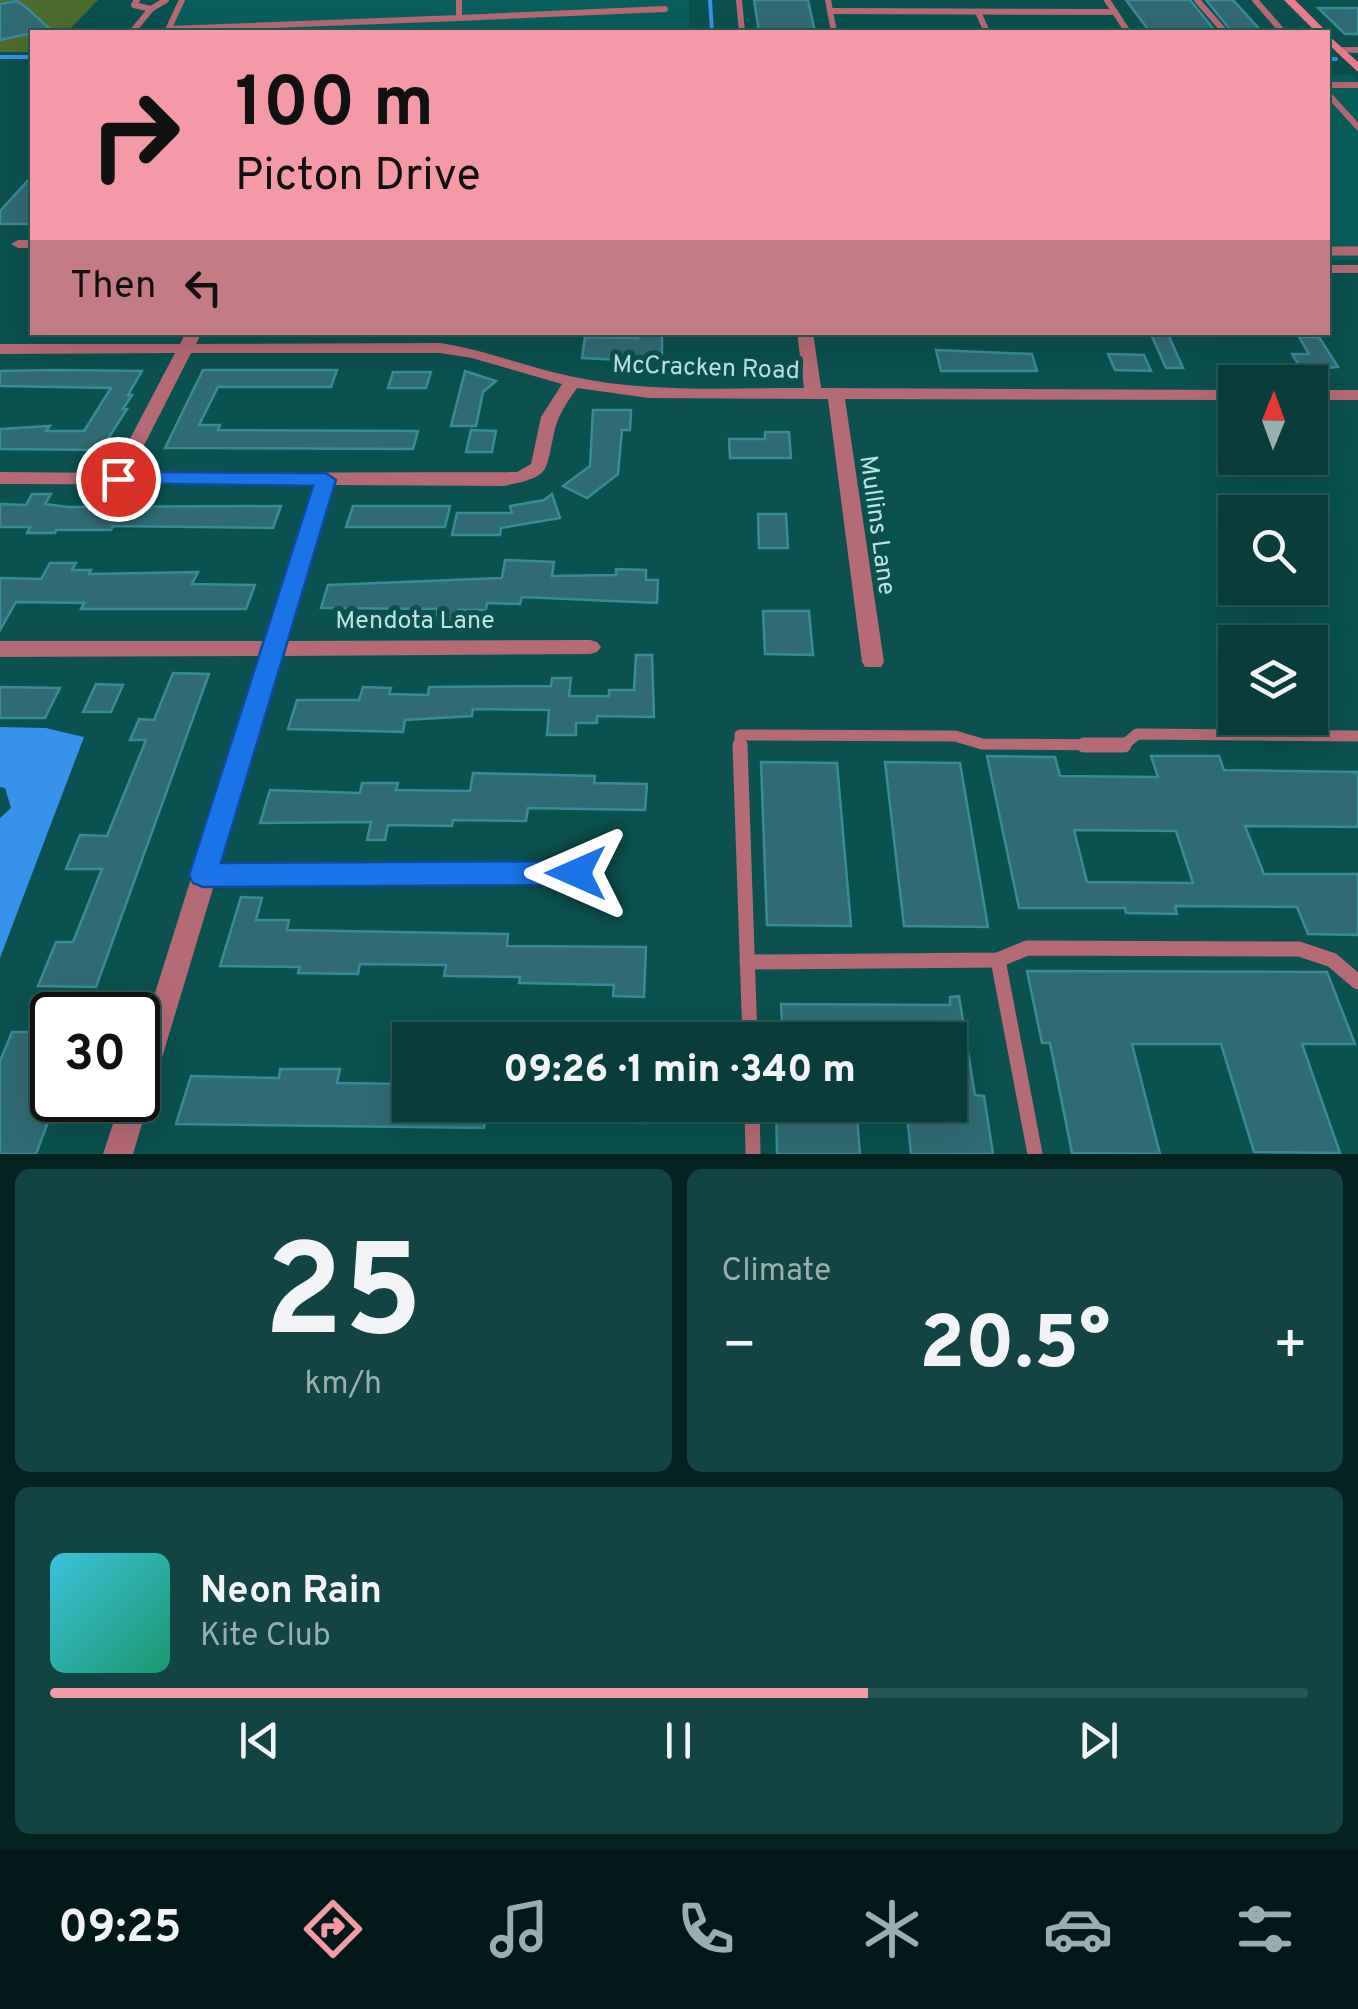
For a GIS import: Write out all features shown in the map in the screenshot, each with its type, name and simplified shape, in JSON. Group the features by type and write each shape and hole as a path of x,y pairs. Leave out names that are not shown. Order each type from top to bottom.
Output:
{"main road":[{"path":"1288,0 1320,30"},
{"path":"1333,46 1358,69"}],"street":[{"path":"1333,46 1358,50"},
{"path":"1330,269 1358,269"},
{"path":"805,335 814,396"},
{"path":"118,479 191,340"},
{"name":"McCracken Road","path":"0,349 191,340 440,348 474,353 572,382 649,393 1218,395"},
{"path":"0,478 525,477 538,470 544,460 549,419 572,382"},
{"name":"Mullins Lane","path":"836,395 873,662"},
{"path":"1328,395 1358,395"},
{"path":"160,1018 326,480"},
{"name":"Mendota Lane","path":"0,648 590,646"},
{"path":"203,875 576,873"},
{"path":"118,1154 128,1122"}],"lane":[{"path":"136,0 134,6 151,8"},
{"path":"134,30 151,8 166,0"},
{"path":"168,30 182,0"},
{"path":"459,0 459,18"},
{"path":"739,0 742,30"},
{"path":"828,0 834,30"},
{"path":"1107,0 1127,30"},
{"path":"1198,0 1223,30"},
{"path":"1255,0 1282,30"},
{"path":"190,30 665,10"},
{"path":"830,12 1115,12"},
{"path":"978,12 986,30"},
{"path":"1330,86 1358,86"},
{"path":"1330,96 1358,127"},
{"path":"1330,251 1358,251"},
{"path":"749,1022 740,734 956,736 982,744 1124,746 1137,734 1358,736"},
{"path":"747,962 998,960 1027,948 1299,949 1325,955 1345,967 1358,982"},
{"path":"998,960 1035,1154"},
{"path":"752,1122 753,1154"}],"shaded area":[{"path":"182,0 689,0 689,30 171,30"},
{"path":"1330,75 1352,75 1358,81 1358,260 1330,260"}],"green space":[{"path":"0,0 98,0 69,30 30,30 30,52 0,52"}],"water":[{"path":"0,727 46,728 84,737 0,958 0,818 11,808 5,788 0,787"}],"building":[{"path":"754,0 808,0 815,30 759,30"},
{"path":"1126,0 1190,0 1214,30 1148,30"},
{"path":"1206,0 1233,0 1260,30 1230,30"},
{"path":"17,1 50,29 30,30 30,33 0,40 0,4"},
{"path":"1318,8 1358,8 1358,34 1345,34"},
{"path":"30,178 30,224 0,224 0,211"},
{"path":"662,335 662,362 582,358 585,337"},
{"path":"1151,335 1168,335 1183,368 1166,368"},
{"path":"1299,337 1319,337 1338,367 1299,365 1292,354 1309,354"},
{"path":"936,350 1032,354 1037,371 941,371"},
{"path":"1108,354 1144,355 1151,371 1115,370"},
{"path":"203,370 337,370 331,387 218,387 199,425 220,425 218,430 418,431 413,449 165,448"},
{"path":"0,371 142,371 128,395 132,395 123,409 127,409 101,450 0,449 0,429 50,426 46,431 84,431 111,388 0,386"},
{"path":"465,371 496,381 483,392 476,426 451,426"},
{"path":"393,372 431,372 426,388 388,388"},
{"path":"593,410 631,410 630,430 622,430 618,474 587,498 563,486 590,466"},
{"path":"471,430 496,431 492,452 466,452"},
{"path":"765,432 789,432 791,458 730,458 729,439 765,439"},
{"path":"32,494 51,494 45,504 68,507 281,506 273,528 113,526 111,530 27,533 30,527 0,527 0,504 26,505"},
{"path":"552,494 560,518 501,528 500,535 452,535 457,513 512,513 510,506 544,500"},
{"path":"353,506 450,506 445,527 346,527"},
{"path":"758,514 786,514 788,548 759,548"},
{"path":"505,560 554,562 552,576 616,575 616,569 646,570 646,580 658,580 657,603 522,597 520,604 487,603 486,610 459,610 456,625 435,625 438,609 321,608 328,585 502,578"},
{"path":"50,563 76,563 72,570 91,570 89,574 198,572 192,584 255,585 246,609 81,609 84,603 16,602 0,630 0,578 41,579"},
{"path":"763,611 809,611 813,655 765,654"},
{"path":"636,655 652,655 654,717 597,716 597,723 576,723 576,735 547,735 549,710 473,709 472,716 405,720 403,732 288,729 297,700 359,700 363,687 391,688 389,694 428,695 429,687 551,686 552,678 571,678 569,696 609,696 609,690 634,690"},
{"path":"173,673 209,674 96,987 38,986 56,942 73,942 102,869 66,869 80,835 107,836 146,740 130,740 139,719 154,720"},
{"path":"96,684 123,685 111,712 83,712"},
{"path":"0,687 60,688 45,718 0,718"},
{"path":"987,756 1055,757 1060,776 1158,777 1151,756 1219,756 1224,770 1358,772 1358,827 1245,826 1264,874 1358,874 1358,935 1308,934 1297,907 1175,906 1177,914 1126,913 1125,908 1019,908","holes":["1074,830 1176,831 1193,883 1087,882"]},
{"path":"761,762 837,763 851,926 767,925"},
{"path":"885,762 960,763 988,927 904,926"},
{"path":"473,773 595,776 594,783 647,784 645,810 528,808 526,821 453,820 452,826 388,825 385,840 367,840 371,822 260,823 270,790 360,793 362,783 398,783 396,790 470,791"},
{"path":"241,897 262,898 256,920 289,920 287,930 508,934 507,946 646,947 644,997 613,996 614,985 519,983 520,977 444,976 446,965 360,964 358,974 298,973 300,967 220,966"},
{"path":"1027,971 1327,972 1355,1044 1302,1044 1340,1153 1254,1152 1221,1044 1132,1044 1160,1154 1072,1153 1050,1043 1042,1043"},
{"path":"959,996 963,1022 782,1022 781,1004 950,1005 950,997"},
{"path":"12,1032 30,1032 30,1122 48,1122 36,1154 0,1154 0,1061"},
{"path":"967,1046 975,1095 984,1096 993,1154 911,1154 908,1122 967,1122"},
{"path":"280,1069 340,1069 337,1083 392,1084 392,1122 485,1122 484,1128 176,1124 191,1076 279,1078"},
{"path":"776,1122 857,1122 860,1154 777,1154"}],"waterway":[{"path":"710,0 712,30"},
{"path":"0,57 30,57"},
{"path":"1330,59 1336,59"}],"route":[{"path":"118,479 326,480 203,875 576,873"}]}
